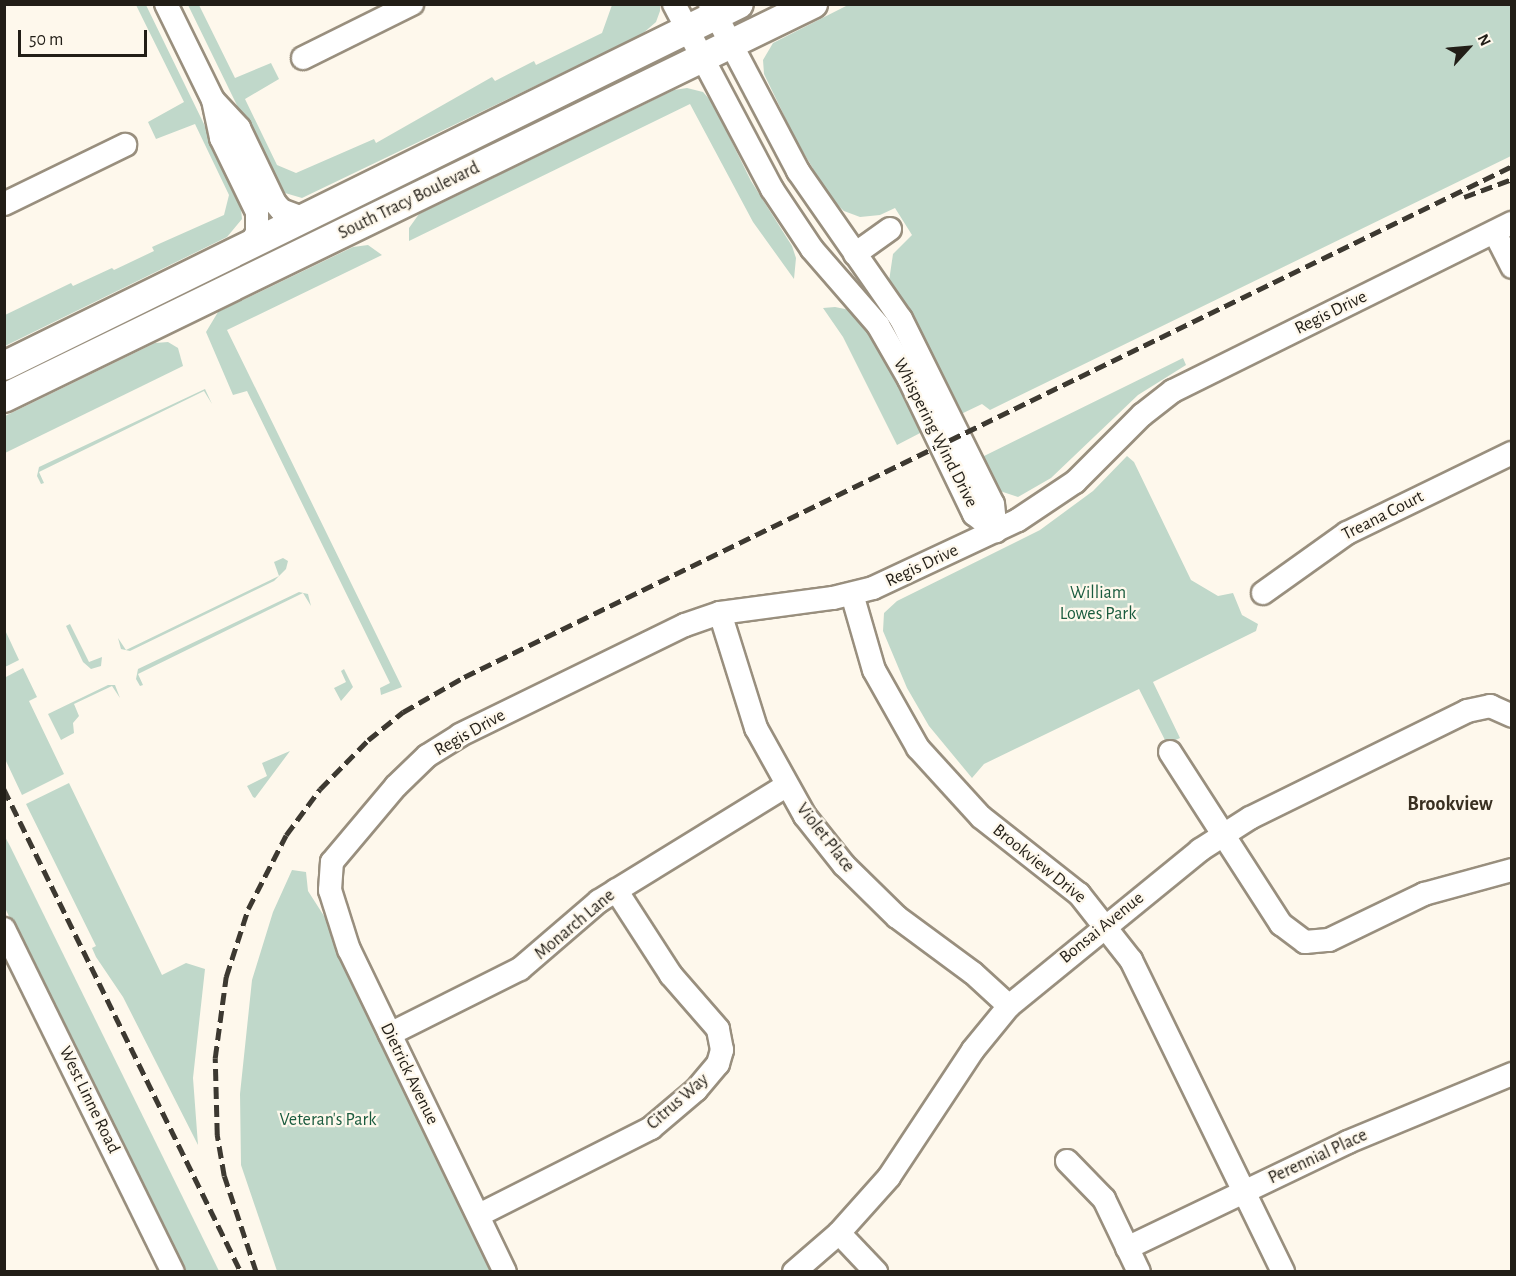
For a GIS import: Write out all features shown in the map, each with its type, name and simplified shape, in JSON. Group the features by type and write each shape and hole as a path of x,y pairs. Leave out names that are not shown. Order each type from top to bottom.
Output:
{"main road":[{"name":"South Tracy Boulevard","path":"4,398 813,4"},
{"name":"South Tracy Boulevard","path":"4,366 688,30 722,8"}],"street":[{"path":"166,4 213,100 221,138 257,212 257,233 251,243"},
{"path":"303,58 412,4"},
{"name":"Whispering Wind Drive","path":"674,4 704,57 771,189 812,249 878,326 909,379 974,514 996,531"},
{"name":"Whispering Wind Drive","path":"722,8 732,44 798,171 901,319 921,357 993,504 996,531"},
{"path":"213,100 239,128 275,203 282,210 302,218"},
{"path":"4,204 125,145"},
{"path":"1503,228 1512,267"},
{"name":"Regis Drive","path":"329,871 346,843 396,786 444,744 685,625 720,613 852,594 892,580 996,531 1058,495 1093,466 1142,415 1173,391 1503,228"},
{"path":"855,254 890,229"},
{"name":"Treana Court","path":"1263,593 1347,533 1512,453"},
{"name":"Brookview Drive","path":"852,594 874,670 903,727 923,756 981,817 1059,876 1106,925 1143,981 1283,1272"},
{"name":"Violet Place","path":"720,613 753,718 786,786 824,841 871,892 1009,1006"},
{"name":"Bonsai Avenue","path":"794,1272 839,1233 889,1177 973,1050 1009,1006 1106,925 1223,834 1467,711 1479,706 1507,713"},
{"path":"1170,752 1281,924 1305,942 1329,940 1424,894 1512,870"},
{"name":"Monarch Lane","path":"390,1034 520,969 616,890 786,786"},
{"name":"Dietrick Avenue","path":"329,871 330,890 344,938 505,1272"},
{"name":"Citrus Way","path":"479,1215 651,1128 696,1090 718,1064 722,1050 718,1029 664,965 616,890"},
{"name":"West Linne Road","path":"4,929 173,1272"},
{"name":"Perennial Place","path":"1127,1248 1244,1191 1512,1074"},
{"path":"1067,1161 1104,1199 1139,1272"},
{"path":"839,1233 876,1272"}],"green space":[{"path":"136,5 146,5 240,198 242,219 227,237 5,346 5,315 71,283 73,286 112,268 114,270 154,251 152,247 224,215 229,195 195,124 156,139 148,122 184,102"},
{"path":"188,5 199,5 235,78 271,63 279,79 245,99 277,165 296,173 374,139 376,143 492,77 495,81 534,61 536,65 602,33 612,5 660,5 660,11 656,22 641,35 302,198 285,193 273,179"},
{"path":"848,5 1511,5 1511,156 990,410 982,404 959,415 889,281 893,254 912,235 895,208 880,215 860,217 844,211 831,199 796,140 764,74 763,60 773,43"},
{"path":"687,88 703,92 712,102 751,181 792,246 796,258 794,279 753,222 690,104 409,241 409,228 419,214 674,90"},
{"path":"368,245 382,255 227,330 402,687 381,695 380,688 390,683 247,391 233,395 206,332 218,312 353,247"},
{"path":"835,307 850,310 864,319 924,431 897,445 843,337 823,308"},
{"path":"168,342 178,348 183,366 5,453 5,416 155,343"},
{"path":"1183,358 1186,365 1138,395 1051,478 1018,497 997,490 980,458"},
{"path":"205,389 212,404 204,391 39,472 44,483 41,484 37,476 39,467"},
{"name":"William Lowes Park","path":"1127,456 1134,462 1191,580 1218,596 1233,593 1242,615 1258,624 1256,631 1153,682 1180,738 1167,744 1139,689 984,764 972,778 929,726 907,688 883,631 884,613 897,601 1040,530 1093,491"},
{"path":"283,558 288,561 286,569 279,576 274,562"},
{"path":"279,576 274,581 130,651 121,649 118,638 126,650"},
{"path":"299,592 308,594 311,606 303,593 138,674 143,685 140,686 136,679 138,669"},
{"path":"70,624 89,662 102,657 101,666 91,669 83,662 66,626"},
{"path":"5,630 19,660 4,667"},
{"path":"23,668 37,697 29,701 64,774 22,795 5,759 4,678"},
{"path":"344,669 353,687 341,701 334,688 346,682 341,671"},
{"path":"108,685 115,685 120,698 112,686 74,704 79,716 73,723 74,733 61,740 48,714"},
{"path":"290,751 255,798 253,797 247,786 267,776 262,763"},
{"path":"69,783 162,975 186,963 205,969 193,1078 198,1145 123,997 96,957 92,948 96,946 26,804"},
{"path":"4,835 219,1271 183,1271 5,908"},
{"name":"Veteran's Park","path":"292,870 306,872 308,891 326,919 339,954 493,1271 277,1271 241,1165 240,1094 252,980 273,912"}],"railway":[{"path":"256,1272 224,1176 217,1135 215,1058 226,977 248,909 286,835 320,789 368,740 403,712 464,677 1512,166"},
{"path":"1464,197 1512,179"},
{"path":"4,789 241,1272"}],"district":[{"name":"Brookview","path":"1450,804"}]}
